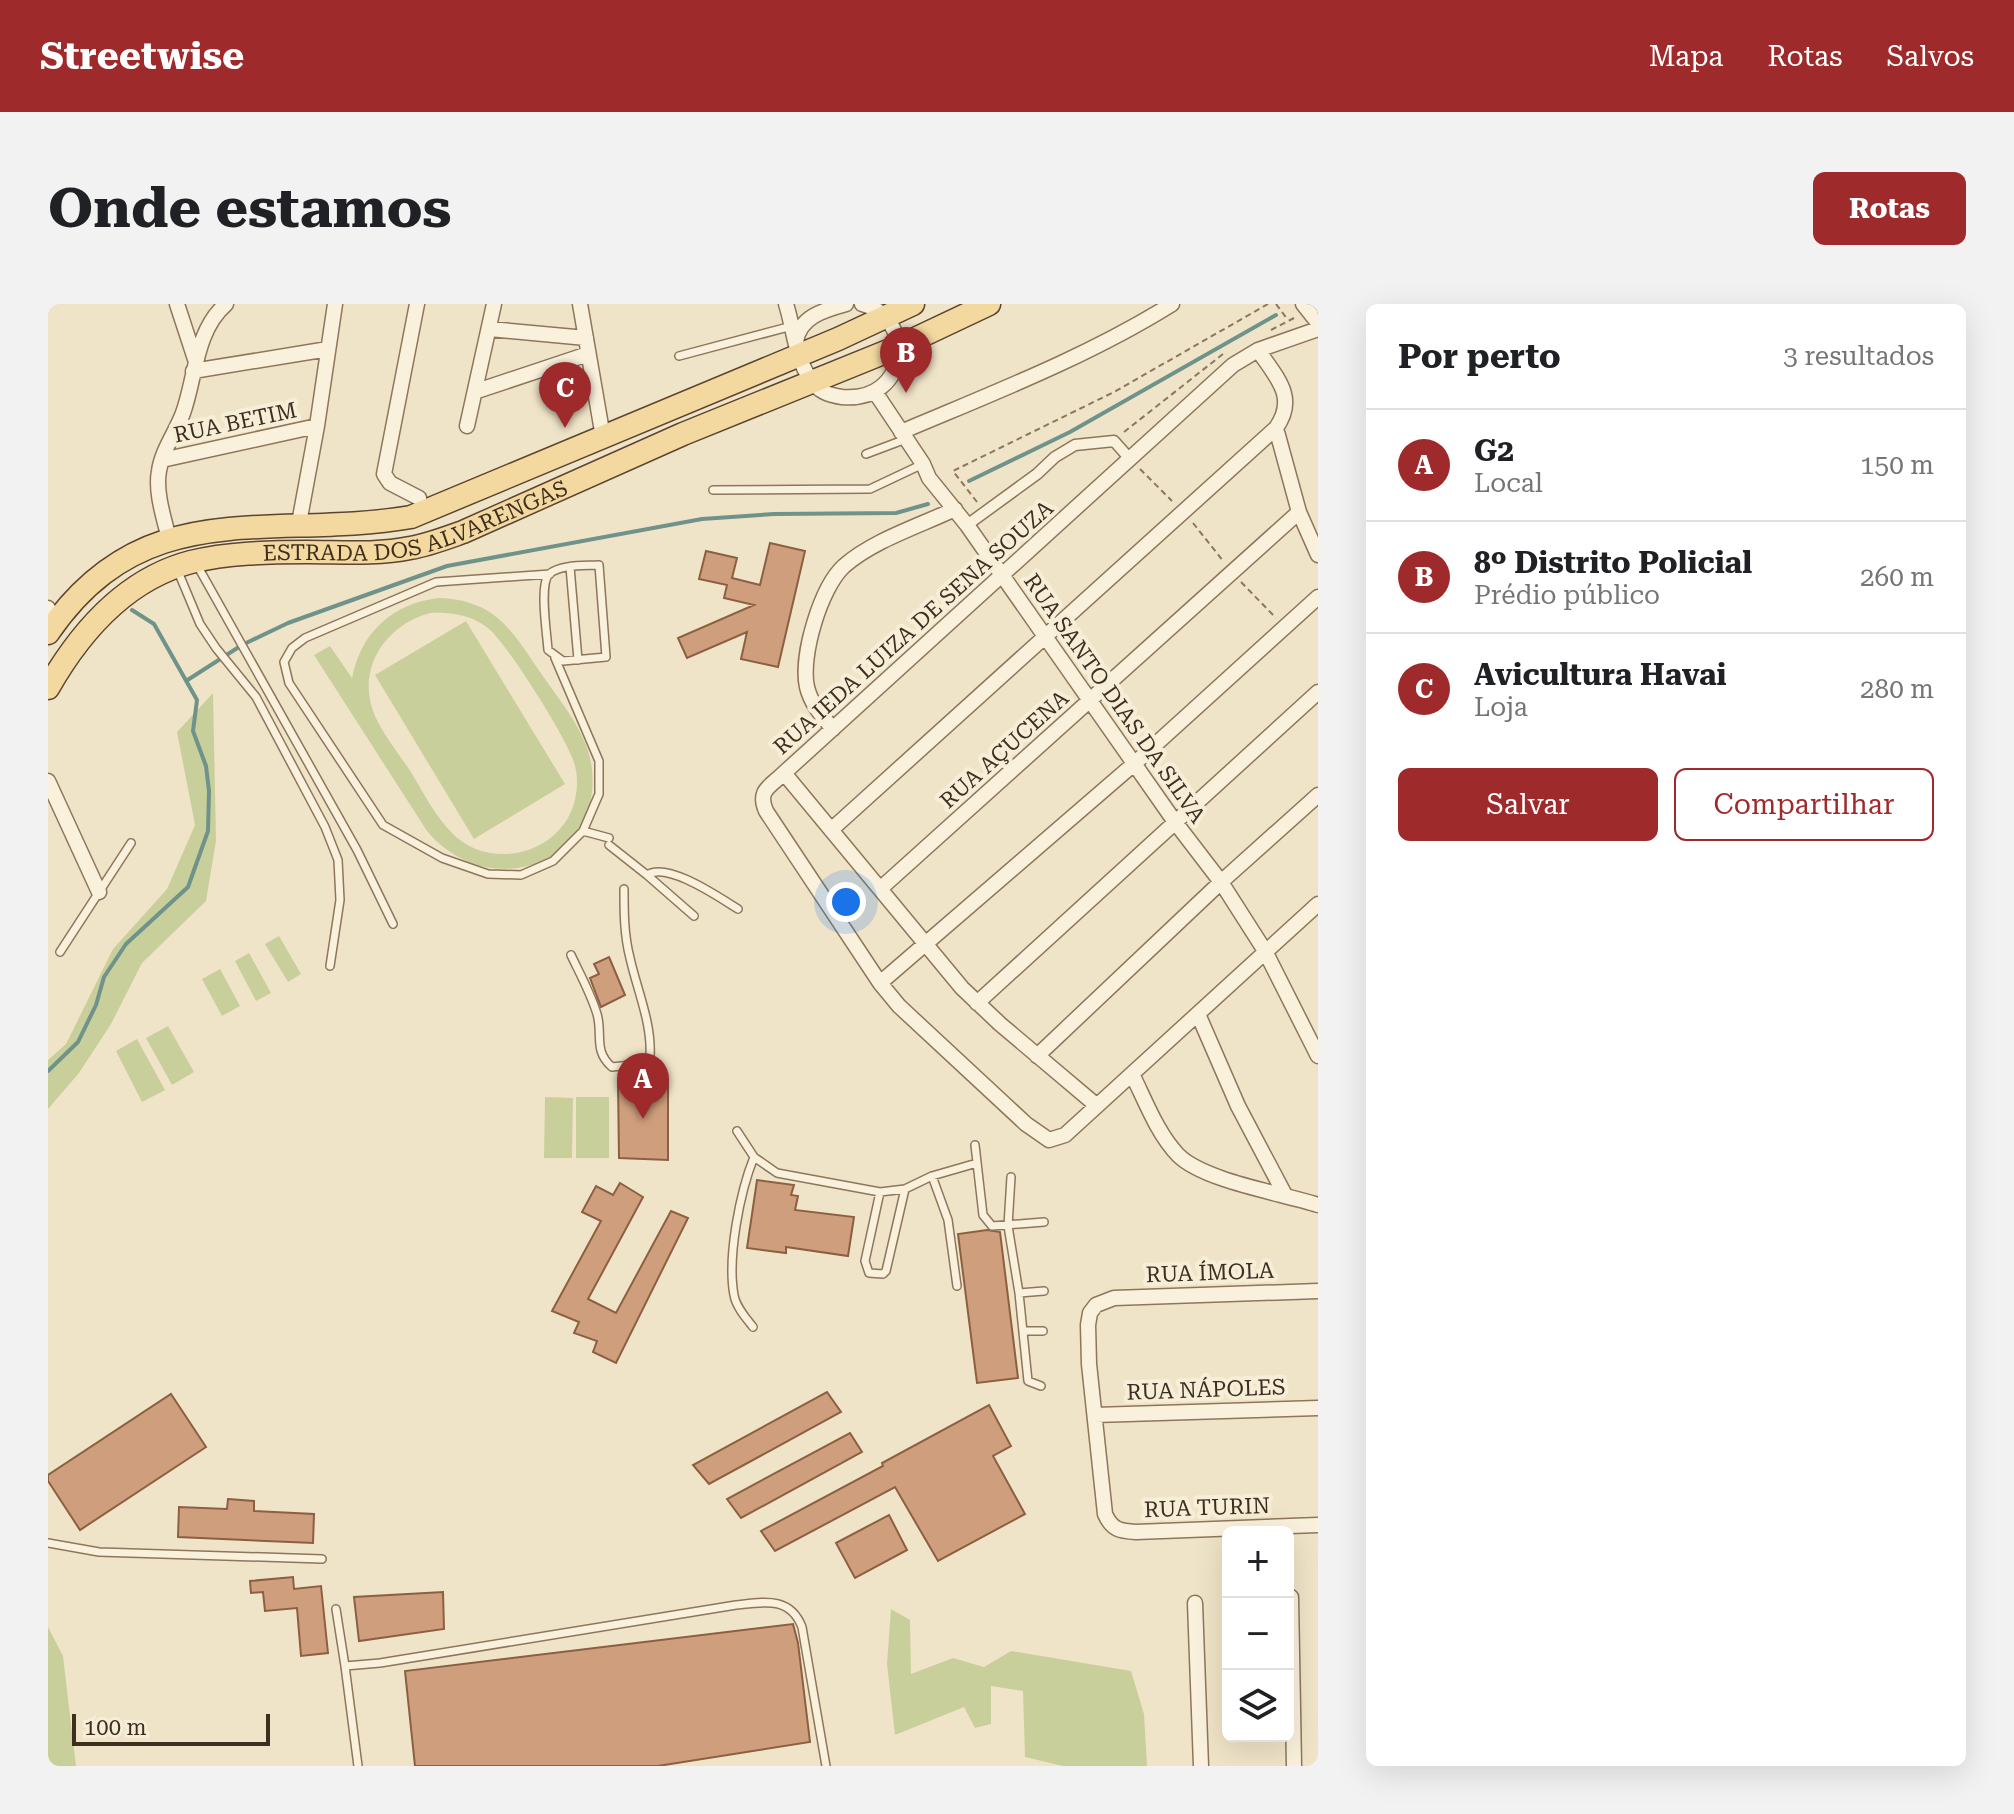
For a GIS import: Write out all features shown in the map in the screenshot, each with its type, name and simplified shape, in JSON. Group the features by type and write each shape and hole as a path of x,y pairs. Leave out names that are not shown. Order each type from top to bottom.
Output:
{"main road":[{"name":"ESTRADA DOS ALVARENGAS","path":"50,621 97,578 128,558 169,539 236,526 359,524 411,517 603,437 798,349 887,318 913,304"},
{"name":"ESTRADA DOS ALVARENGAS","path":"48,688 76,642 93,622 146,582 186,564 272,553 356,554 409,549 463,532 683,434 898,347 989,304"},
{"path":"589,477 592,458 603,437"}],"street":[{"path":"177,304 194,365"},
{"path":"169,539 158,482 162,460 183,413 194,365 214,320 226,304"},
{"path":"299,523 335,304"},
{"path":"417,304 384,474 390,483 419,498"},
{"path":"467,426 494,304"},
{"path":"580,304 603,437"},
{"path":"798,349 801,326 811,317 846,304"},
{"path":"787,307 798,349 812,382 821,391 833,395 861,397 886,385 897,361 898,347 887,318 878,309 862,304"},
{"path":"903,435 1074,357 1172,304"},
{"path":"1303,304 1318,326"},
{"path":"787,307 797,316 811,317"},
{"name":"RUA IEDA LUIZA DE SENA SOUZA","path":"1096,1105 977,1003 784,773 1233,365 1258,350 1318,326"},
{"path":"490,329 586,338"},
{"path":"194,365 328,349"},
{"path":"831,830 1276,428 1284,417 1286,399 1258,350"},
{"path":"477,391 588,354"},
{"name":"RUA SANTO DIAS DA SILVA","path":"875,392 926,471 1221,882 1265,951 1318,1056"},
{"name":"RUA BETIM","path":"162,460 317,426"},
{"path":"1276,428 1299,512 1318,555"},
{"path":"967,525 1075,445 1114,441 1130,459"},
{"path":"833,729 811,699 806,685 810,644 821,603 832,580 861,554 951,505"},
{"name":"RUA AÇUCENA","path":"880,889 1299,512"},
{"path":"880,983 1135,763 1318,597"},
{"path":"977,1003 1318,692"},
{"path":"784,773 763,793 761,800 766,811 880,983 899,1006 1039,1135 1049,1140 1065,1135 1318,904"},
{"path":"48,781 99,892"},
{"path":"1037,1056 1318,795"},
{"path":"1198,1014 1238,1106 1285,1195"},
{"path":"1132,1074 1166,1139 1178,1155 1196,1169 1318,1205"},
{"name":"RUA ÍMOLA","path":"1095,1415 1088,1325 1090,1313 1103,1300 1128,1296 1318,1291"},
{"name":"RUA NÁPOLES","path":"1095,1415 1318,1408"},
{"name":"RUA TURIN","path":"1095,1415 1105,1514 1110,1525 1120,1531 1318,1525"},
{"path":"1291,1598 1294,1766"},
{"path":"1195,1603 1201,1766"}],"lane":[{"path":"679,356 792,326"},
{"path":"866,454 903,435"},
{"path":"713,490 870,489 926,471"},
{"path":"186,564 249,658 357,850 393,924"},
{"path":"186,564 192,609 216,648 256,697 325,827 338,860 340,900 330,966"},
{"path":"550,574 544,584 548,650 555,658 599,761 599,794 583,831 553,861 521,875 488,874 442,858 383,825 289,683 284,662 292,648 305,638 436,582 550,574 570,567 599,565 606,657 563,661 555,658"},
{"path":"570,567 578,660"},
{"path":"583,831 609,842 694,916"},
{"path":"60,952 131,843"},
{"path":"647,875 655,870 667,872 738,909"},
{"path":"571,955 596,1011 598,1040 605,1061 612,1067 640,1064 650,1056 651,1040 629,955 624,889"},
{"path":"737,1131 754,1157 777,1173 880,1192 905,1189 932,1176 977,1163"},
{"path":"975,1145 983,1215 992,1226 1044,1222"},
{"path":"753,1327 734,1298 733,1284 742,1188 754,1157"},
{"path":"932,1176 948,1220 957,1286"},
{"path":"1011,1177 1008,1226 1028,1381 1041,1386"},
{"path":"880,1192 865,1261 869,1273 875,1275 886,1271 905,1189"},
{"path":"1019,1293 1044,1291"},
{"path":"1023,1331 1043,1331"},
{"path":"48,1543 99,1552 322,1559"},
{"path":"345,1666 380,1663 736,1605 772,1603 788,1607 797,1614 802,1627 826,1766"},
{"path":"336,1609 358,1766"}],"path":[{"path":"984,512 953,471 1114,392 1268,304"},
{"path":"1276,304 1289,321"},
{"path":"1130,459 1184,512"}],"green space":[{"path":"439,598 458,600 487,610 498,618 528,654 585,743 592,770 590,803 579,830 560,850 536,864 509,869 480,866 452,853 427,831 314,655 330,646 352,678 356,662 371,634 394,613 422,601","holes":["438,613 475,620 497,637 537,694 571,754 577,790 570,814 560,829 532,849 498,854 482,851 452,833 435,812 375,716 369,682 378,652 400,628 414,619"]},
{"path":"466,621 565,784 474,839 375,675"},
{"path":"213,693 216,841 206,901 142,963 111,1024 79,1073 48,1109 48,1060 66,1044 113,949 167,889 195,825 177,732"},
{"path":"279,936 301,974 288,982 265,944"},
{"path":"249,953 271,993 256,1001 235,961"},
{"path":"220,969 240,1006 222,1016 202,979"},
{"path":"168,1026 194,1072 172,1085 146,1038"},
{"path":"137,1039 165,1090 142,1102 116,1051"},
{"path":"545,1097 573,1098 572,1158 544,1158"},
{"path":"576,1097 609,1097 609,1158 576,1158"},
{"path":"891,1609 910,1620 911,1674 953,1658 984,1667 1011,1651 1131,1671 1144,1714 1147,1766 1063,1766 1025,1757 1023,1691 991,1686 991,1724 975,1728 964,1707 895,1735 887,1664"},
{"path":"48,1627 63,1656 76,1766 48,1766"}],"building":[{"path":"770,543 805,551 778,667 741,659 747,632 687,658 678,638 754,605 724,598 727,585 699,579 706,551 737,558 732,578 760,585"},
{"path":"609,957 625,995 601,1007 590,978 599,974 594,964"},
{"path":"668,1080 668,1160 619,1158 618,1081"},
{"path":"757,1180 794,1185 791,1195 798,1196 795,1210 854,1217 848,1256 786,1247 786,1253 747,1248"},
{"path":"620,1183 643,1197 588,1299 616,1313 671,1211 688,1218 616,1363 593,1352 597,1341 574,1333 579,1322 552,1311 601,1221 582,1212 596,1186 613,1195"},
{"path":"987,1230 1000,1232 1018,1378 977,1383 958,1234"},
{"path":"827,1392 841,1412 709,1484 693,1465"},
{"path":"171,1394 206,1447 80,1530 48,1481 48,1475"},
{"path":"989,1405 1011,1446 993,1456 1025,1514 938,1561 895,1487 775,1551 761,1531 883,1466 882,1463"},
{"path":"850,1433 862,1452 741,1518 727,1499"},
{"path":"228,1499 254,1501 254,1511 314,1514 313,1543 178,1537 179,1507 227,1509"},
{"path":"889,1515 907,1550 855,1578 836,1543"},
{"path":"293,1577 294,1589 321,1586 328,1653 301,1656 297,1608 265,1611 263,1592 251,1593 250,1581"},
{"path":"443,1592 444,1629 359,1641 354,1597"},
{"path":"793,1624 810,1742 658,1766 415,1766 405,1671"}],"waterway":[{"path":"969,481 1070,432 1276,315"},
{"path":"186,681 242,645 288,623 447,566 702,519 774,514 896,513 928,504"},
{"path":"48,1071 78,1042 96,1005 104,977 126,944 188,887 208,831 206,766 193,731 197,700 154,624 132,610"}],"place":[{"name":"8º Distrito Policial","path":"906,393"},
{"name":"Avicultura Havai","path":"565,428"},
{"name":"G2","path":"643,1119"}]}
